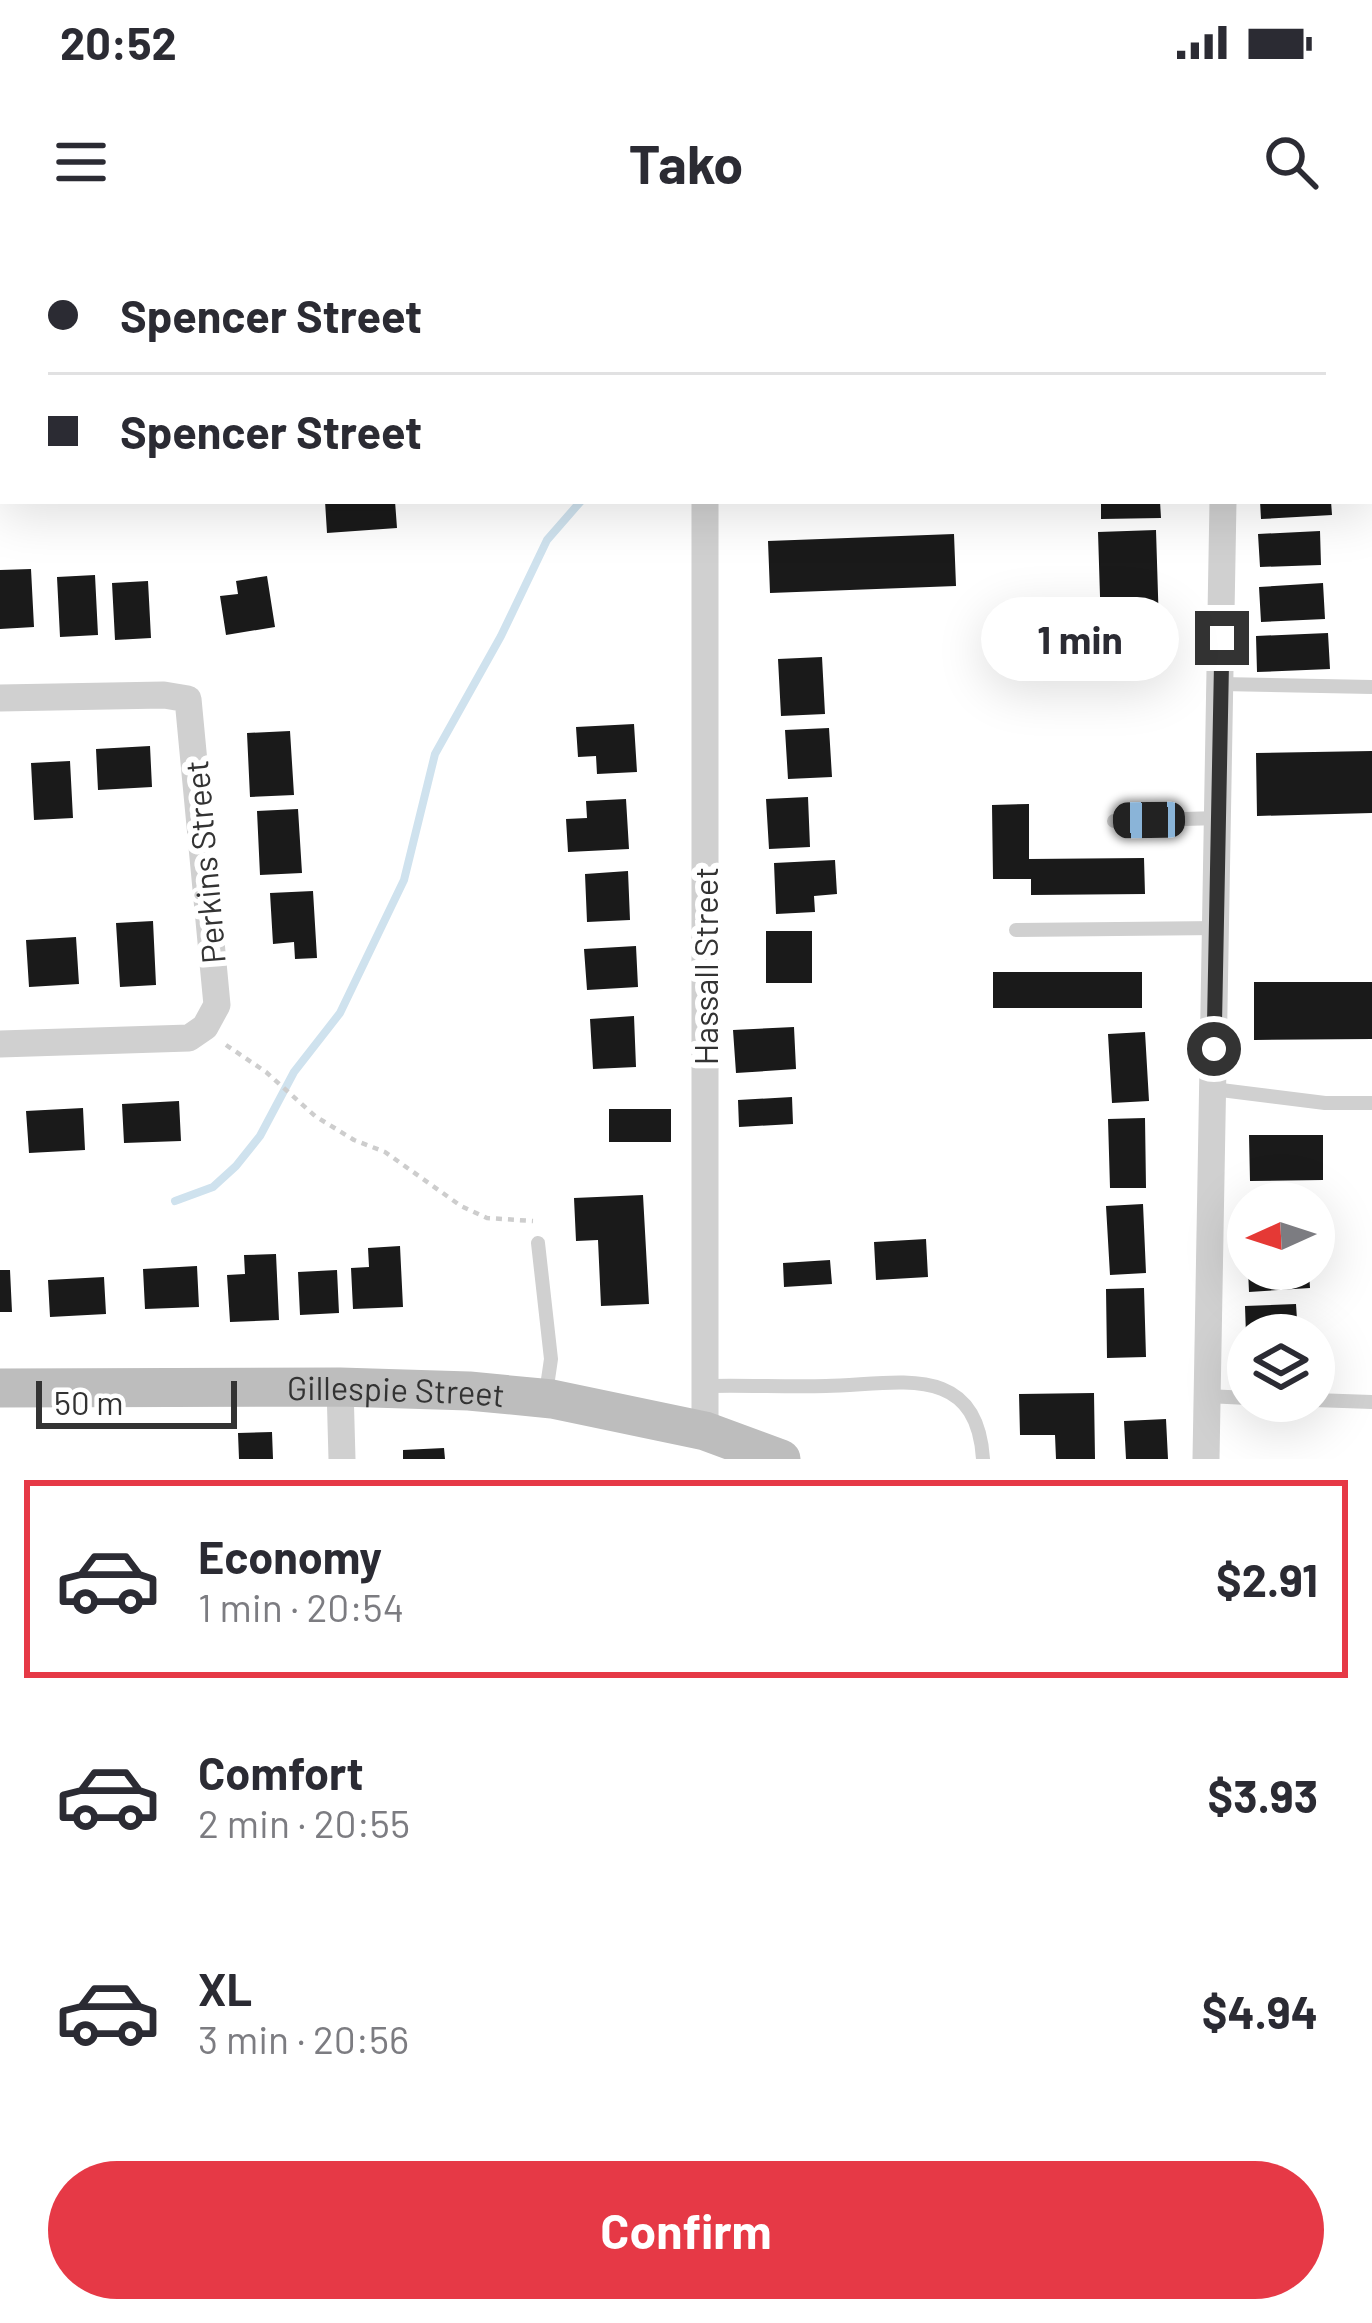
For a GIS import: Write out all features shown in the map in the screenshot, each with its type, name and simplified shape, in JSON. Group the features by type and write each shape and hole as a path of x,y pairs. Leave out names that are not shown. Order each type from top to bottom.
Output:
{"street":[{"name":"Hassall Street","path":"704,1438 705,504"},
{"path":"1206,1459 1223,504"},
{"name":"Perkins Street","path":"0,698 164,695 188,700 217,1006 196,1033"},
{"path":"0,1044 196,1033"},
{"path":"340,1387 342,1459"},
{"name":"Gillespie Street","path":"0,1388 340,1387 546,1398 781,1459"}],"lane":[{"path":"1221,684 1372,687"},
{"path":"1114,820 1219,818"},
{"path":"1016,930 1219,928"},
{"path":"1213,1089 1325,1103 1372,1103"},
{"path":"538,1243 551,1360 546,1398"},
{"path":"705,1386 827,1387 896,1380 933,1385 955,1394 969,1409 983,1459"},
{"path":"1207,1396 1227,1397"},
{"path":"1335,1401 1372,1402"}],"path":[{"path":"196,1033 266,1072 354,1140 385,1152 461,1206 487,1218 531,1220 537,1224 538,1243"}],"building":[{"path":"325,504 395,504 397,528 327,533"},
{"path":"1101,504 1160,504 1161,518 1101,519"},
{"path":"1260,504 1331,504 1332,515 1261,519"},
{"path":"1156,530 1160,659 1102,661 1098,532"},
{"path":"1320,531 1321,565 1260,567 1258,534"},
{"path":"954,534 956,586 770,593 768,541"},
{"path":"31,569 34,627 0,629 0,570"},
{"path":"95,575 98,635 60,637 57,577"},
{"path":"267,576 275,627 226,635 220,596 238,594 236,581"},
{"path":"148,581 151,638 115,640 112,583"},
{"path":"1323,583 1325,619 1261,622 1259,587"},
{"path":"1328,633 1330,669 1257,672 1256,636"},
{"path":"822,657 825,714 781,716 778,659"},
{"path":"634,724 637,772 597,774 596,756 578,757 576,727"},
{"path":"829,728 832,777 788,779 785,730"},
{"path":"290,731 294,795 250,797 247,733"},
{"path":"150,746 152,787 98,790 96,749"},
{"path":"1372,751 1372,813 1257,816 1256,753"},
{"path":"70,761 73,818 34,820 31,763"},
{"path":"808,797 810,847 769,849 766,799"},
{"path":"626,799 629,849 568,852 566,819 587,818 586,801"},
{"path":"1029,804 1029,859 1144,858 1145,894 1031,895 1031,879 993,879 992,805"},
{"path":"298,809 302,873 260,875 257,811"},
{"path":"835,860 837,894 814,896 815,912 776,914 774,863"},
{"path":"628,871 630,920 587,922 585,874"},
{"path":"313,891 317,958 295,959 294,942 273,944 270,893"},
{"path":"153,921 156,985 120,987 116,923"},
{"path":"766,931 812,931 812,983 766,983"},
{"path":"76,937 79,984 29,987 26,940"},
{"path":"636,946 638,987 587,990 584,949"},
{"path":"993,972 1142,972 1142,1008 993,1008"},
{"path":"1254,982 1372,982 1372,1039 1254,1040"},
{"path":"634,1016 636,1067 593,1069 590,1019"},
{"path":"794,1027 796,1069 736,1073 733,1030"},
{"path":"1145,1032 1149,1101 1112,1103 1108,1034"},
{"path":"792,1097 793,1124 739,1127 738,1100"},
{"path":"179,1101 181,1141 124,1143 122,1104"},
{"path":"83,1108 85,1150 29,1153 26,1111"},
{"path":"609,1109 671,1109 671,1142 609,1142"},
{"path":"1145,1118 1146,1188 1110,1188 1108,1119"},
{"path":"1249,1135 1323,1135 1323,1180 1250,1181"},
{"path":"643,1195 649,1304 601,1306 598,1240 576,1241 574,1198"},
{"path":"1143,1204 1146,1273 1110,1275 1106,1206"},
{"path":"926,1239 928,1277 876,1280 874,1242"},
{"path":"400,1246 403,1307 353,1309 351,1268 369,1267 368,1248"},
{"path":"276,1254 279,1320 230,1322 227,1275 245,1274 244,1255"},
{"path":"830,1260 832,1284 784,1287 783,1263"},
{"path":"197,1266 199,1307 145,1309 143,1269"},
{"path":"0,1270 10,1270 12,1312 0,1312"},
{"path":"337,1270 339,1313 300,1315 298,1272"},
{"path":"104,1277 106,1314 50,1317 48,1280"},
{"path":"1144,1288 1146,1357 1107,1358 1106,1289"},
{"path":"1296,1304 1297,1314 1245,1314 1245,1306"},
{"path":"1094,1393 1095,1459 1056,1459 1055,1435 1020,1435 1019,1394"},
{"path":"1166,1419 1168,1459 1126,1459 1124,1421"},
{"path":"272,1432 273,1459 239,1459 238,1433"},
{"path":"444,1448 445,1459 403,1459 403,1450"}],"waterway":[{"path":"175,1201 213,1187 236,1166 260,1136 294,1072 340,1013 404,880 435,754 501,636 547,540 578,504"}],"route":[{"path":"1214,1049 1222,638"}]}
